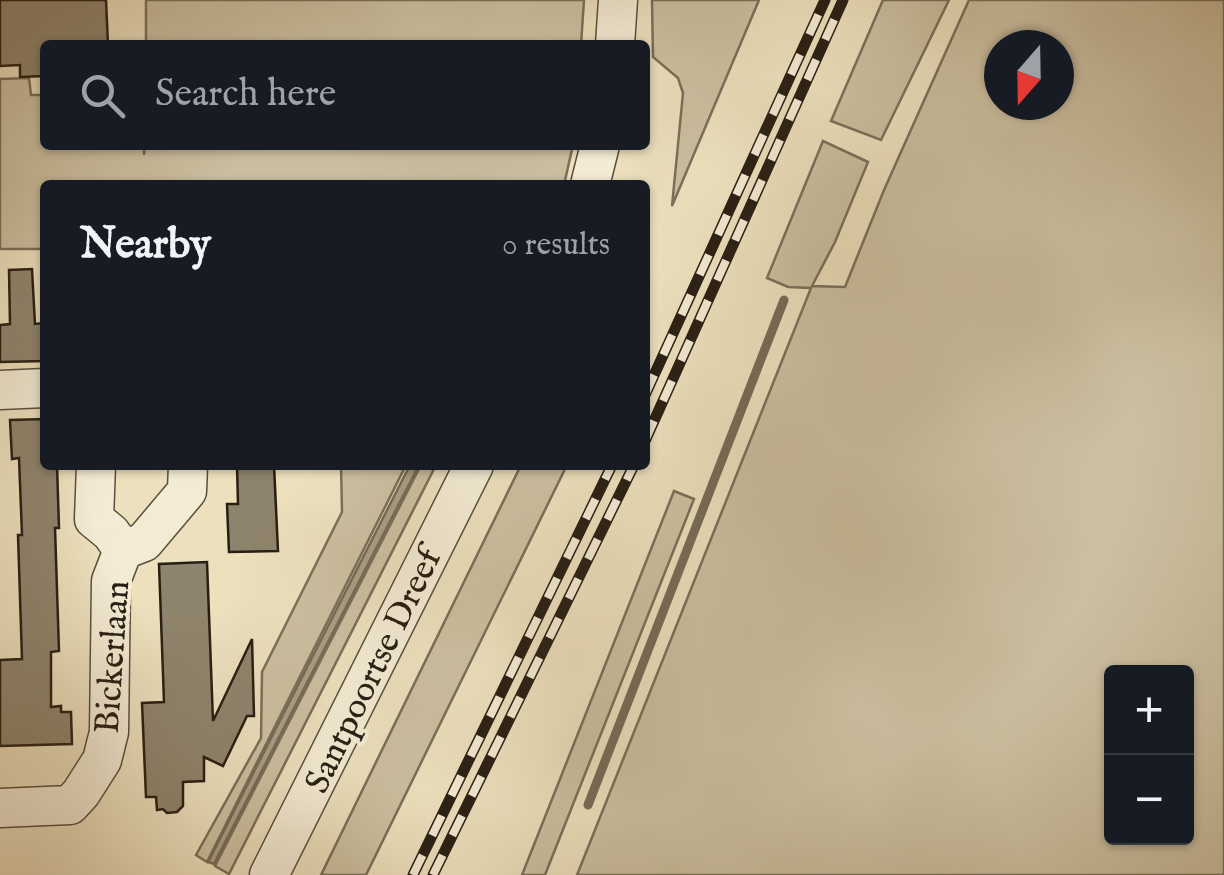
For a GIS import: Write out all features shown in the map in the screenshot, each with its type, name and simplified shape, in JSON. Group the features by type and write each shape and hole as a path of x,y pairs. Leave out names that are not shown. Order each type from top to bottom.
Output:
{"street":[{"path":"615,40 618,0"},
{"path":"591,180 599,150"},
{"path":"0,390 40,388"},
{"name":"Bickerlaan","path":"96,470 94,519 123,550"},
{"name":"Bickerlaan","path":"0,808 70,804 102,760 109,732 111,581 123,550 144,542 187,490 188,470"},
{"name":"Santpoortse Dreef","path":"269,875 472,470"}],"shaded area":[{"path":"146,0 584,0 581,40 146,40"},
{"path":"652,0 759,0 672,206 683,93 678,78 653,57"},
{"path":"883,0 949,0 881,140 831,121"},
{"path":"969,0 1224,0 1224,875 577,875 811,288 788,287 767,278 823,141 868,162 812,286 845,287"},
{"path":"29,78 31,95 40,95 40,150 144,150 144,155 144,150 572,150 565,180 40,180 40,249 0,249 0,79"},
{"path":"341,470 403,470 207,862 196,855 261,738 262,672 342,512"},
{"path":"407,470 416,470 214,864 208,862"},
{"path":"418,470 433,470 229,874 215,866"},
{"path":"519,470 565,470 366,875 321,875"},
{"path":"674,491 694,499 545,875 522,875"}],"building":[{"path":"0,0 106,0 108,40 40,40 40,76 20,77 20,65 0,66"},
{"path":"32,269 35,324 40,324 40,361 0,362 0,325 10,324 9,270"},
{"path":"40,419 40,470 57,470 59,651 51,652 51,707 61,706 61,712 71,712 72,744 0,746 0,660 22,659 19,458 12,459 10,420"},
{"path":"237,470 274,470 278,551 229,552 227,504 238,504"},
{"path":"207,562 213,721 252,639 254,716 247,716 223,766 204,757 204,781 183,782 183,806 177,812 167,813 157,810 156,797 146,797 142,703 164,702 159,564"}],"waterway":[{"path":"588,805 784,300"}],"railway":[{"path":"650,384 825,0"},
{"path":"650,430 843,0"},
{"path":"413,875 610,470"},
{"path":"433,875 632,470"}]}
